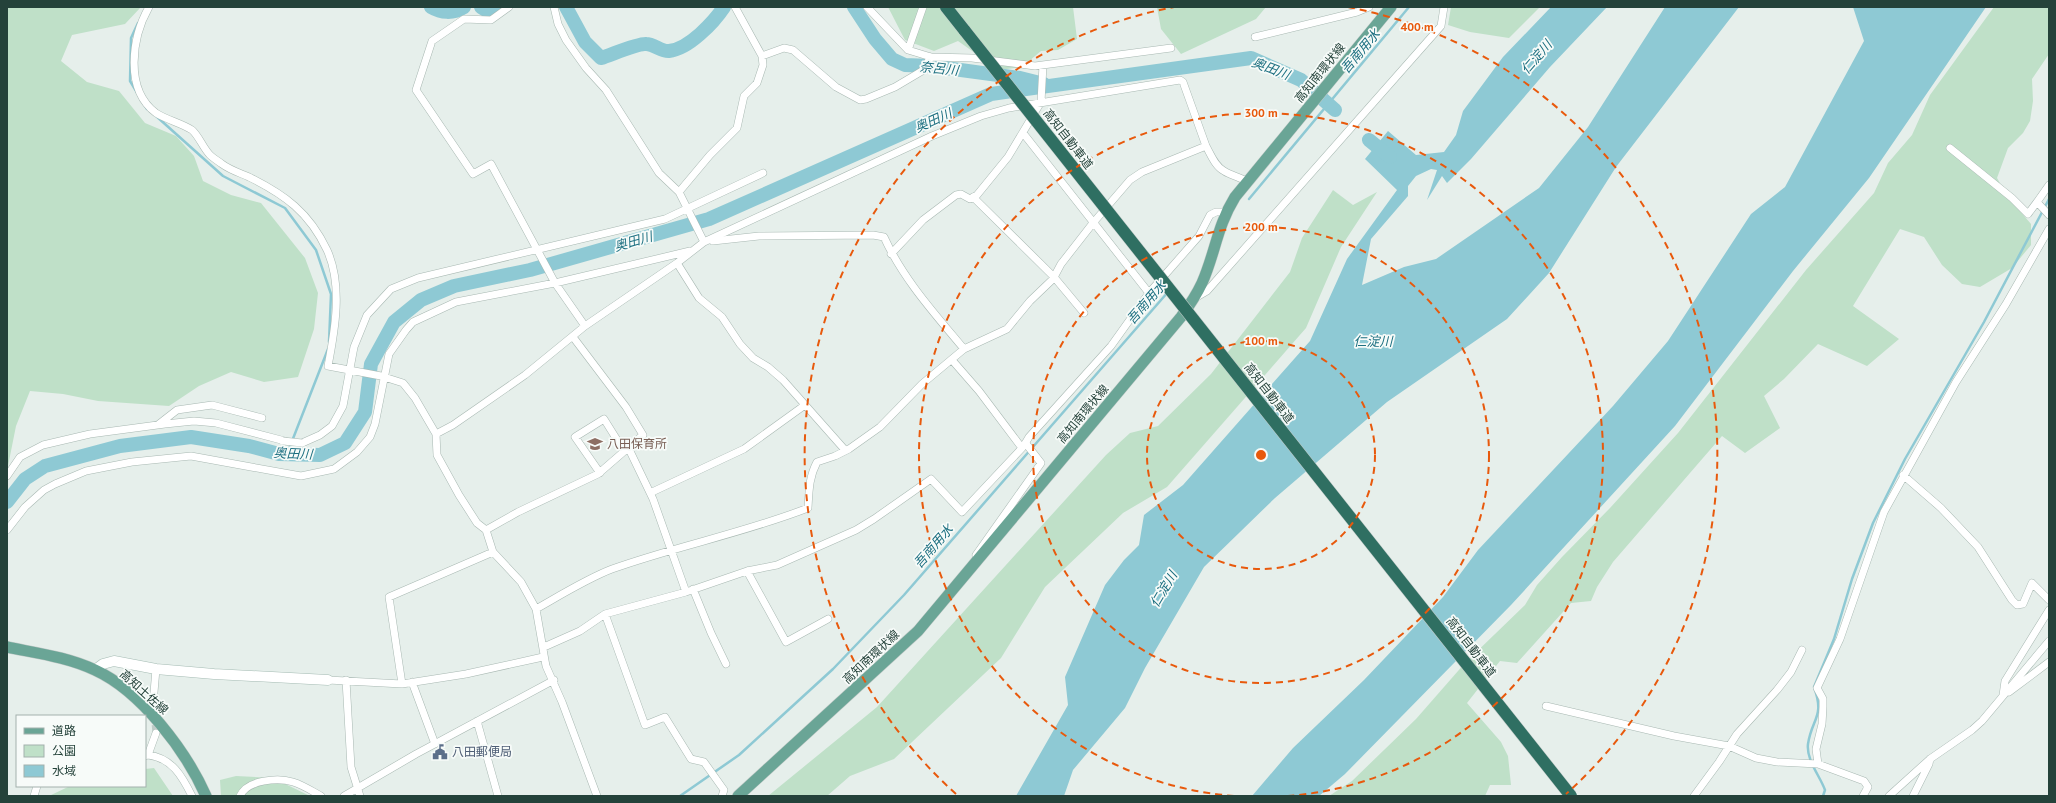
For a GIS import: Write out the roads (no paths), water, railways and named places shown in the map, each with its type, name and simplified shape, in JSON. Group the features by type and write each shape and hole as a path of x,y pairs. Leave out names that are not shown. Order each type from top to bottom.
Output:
{"highway":[{"name":"高知自動車道","path":"946,7 1571,796"}],"main road":[{"name":"高知南環状線","path":"738,796 918,631 1181,317 1195,298 1208,267 1226,212 1248,182 1391,7"},
{"name":"高知土佐線","path":"7,647 47,655 95,670 133,697 161,725 183,754 201,784 206,796"}],"street":[{"path":"149,7 141,21 136,41 134,61 136,79 143,98 156,112 192,131 210,155 228,168 290,200 313,225 328,251 335,281 334,336 328,366 383,377 403,383 415,398 436,434 437,455 459,495 478,523 486,530 494,552 521,582 536,609 544,648 543,657 554,680 597,796"},
{"path":"509,7 491,20 464,19 432,41 416,90 473,174 491,164 555,283 585,326"},
{"path":"554,7 558,24 566,40 586,68 606,90 659,173 679,192 702,239"},
{"path":"679,192 710,156 737,128 744,96 757,83 763,65 762,56 735,7"},
{"path":"867,7 908,50 931,57 1043,65 1171,48"},
{"path":"908,50 924,7"},
{"path":"1256,37 1357,12 1369,7"},
{"path":"1195,298 1207,291 1441,26 1444,7"},
{"path":"762,56 784,48 793,50 836,87 860,100 895,87 922,71 931,57"},
{"path":"991,70 1004,62"},
{"path":"891,254 923,220 956,195 961,194 970,199 977,196 1008,157 1041,102 1043,65"},
{"path":"436,434 453,425 525,375 585,326 677,263 702,239 959,124 1009,108 1180,80 1183,82 1206,146 1217,166 1225,172 1240,176 1248,182"},
{"path":"1023,134 1150,293"},
{"path":"536,609 610,570 672,550 737,533 808,508 809,482 811,473 818,462 846,450 880,427 922,384 964,349 1007,328 1054,277 1061,264 1093,223 1130,180 1142,172 1206,146"},
{"path":"1950,148 2012,198 2028,214 2039,203 2049,185"},
{"path":"7,476 20,457 44,445 90,434 159,425 194,421 216,424 285,441 283,441 302,443 320,436 332,426 343,406 351,371 354,346 367,316 391,289 418,278 538,252 665,219 688,210 763,173"},
{"path":"973,197 1054,277 1084,313"},
{"path":"2039,203 2047,213"},
{"path":"544,648 580,630 605,614 686,592 747,571 777,565 856,530 874,520 931,479 962,512 1025,445 1111,346 1150,293 1199,236 1210,215 1216,212 1226,212"},
{"path":"1818,764 1816,749 1822,724 1823,699 1817,688 1840,639 1884,512 1903,475 1956,382 2006,304 2049,229"},
{"path":"702,239 759,236 873,235 884,237 891,254 914,287 964,349"},
{"path":"8,526 25,507 44,490 55,484 86,471 132,462 191,456 301,476 334,469 357,452 370,437 375,424 383,377 389,354 406,330 414,322 456,302 555,283 692,250"},
{"path":"677,263 699,298 722,316 740,344 753,358 768,367 783,380 846,450"},
{"path":"486,530 498,522 600,472 643,435 626,406 572,337"},
{"path":"940,605 1041,463 952,360"},
{"path":"159,425 177,410 212,405 262,418"},
{"path":"650,493 744,448 805,405"},
{"path":"600,472 575,437 604,419 626,449 650,493 686,592"},
{"path":"1903,475 1941,508 1978,547 2012,600 2017,605 2023,604 2032,583 2049,600"},
{"path":"402,684 389,597 494,552"},
{"path":"747,571 786,642 828,619"},
{"path":"694,589 710,633 726,664"},
{"path":"2004,695 2005,682 2049,610"},
{"path":"605,614 645,725 665,717 692,759 704,762 724,790 722,796"},
{"path":"1889,796 1930,759 1972,730 2004,695 2049,641"},
{"path":"1694,796 1737,734 1777,690 1791,672 1802,650"},
{"path":"95,670 103,664 114,661 156,669 280,678 346,680 402,684 466,674 543,657"},
{"path":"2004,695 2015,689 2049,662"},
{"path":"153,704 156,669"},
{"path":"346,680 351,767 360,796"},
{"path":"344,796 435,744 554,680"},
{"path":"412,682 435,744"},
{"path":"1546,706 1674,736 1729,746 1756,758 1777,762 1818,764 1864,780 1868,787 1863,796"},
{"path":"477,721 498,796"},
{"path":"156,733 146,756 157,756 170,763 191,793 201,784"},
{"path":"1913,796 1930,759"},
{"path":"240,796 247,786 270,780 292,782 321,796"}],"water":[{"name":"仁淀川","path":"1551,7 1607,7 1550,67 1471,159 1447,183 1442,176 1427,200 1437,170 1431,169 1416,176 1408,186 1408,196 1371,239 1362,285 1404,267 1436,259 1539,188 1588,127 1665,7 1739,7 1616,167 1549,273 1507,319 1387,402 1275,498 1204,567 1145,668 1125,708 1073,770 1064,796 1016,796 1068,705 1065,677 1105,585 1124,560 1139,545 1144,515 1183,485 1310,341 1347,259 1397,190 1365,159 1388,131 1416,155 1444,152 1456,135 1463,111 1503,57"},
{"path":"1853,7 1986,7 1869,178 1793,271 1675,426 1511,605 1345,774 1319,796 1252,796 1293,748 1364,680 1443,597 1478,550 1613,406 1668,341 1751,214 1785,187 1864,41"}],"waterway":[{"name":"奈呂川","path":"431,7 439,11 447,12 456,11 464,7"},
{"name":"奈呂川","path":"481,7 489,12 496,7"},
{"name":"奈呂川","path":"566,7 585,42 601,58 642,44 649,44 666,51 677,49 693,40 700,34 724,7"},
{"name":"奈呂川","path":"854,7 875,39 892,59 905,65 931,66 1020,78 1044,84"},
{"name":"吾南用水","path":"1249,199 1409,7"},
{"path":"138,23 131,38 130,81 147,109"},
{"name":"奥田川","path":"7,502 25,479 45,466 120,446 191,437 249,446 279,454 320,455 345,443 365,412 371,364 394,322 421,300 454,286 530,270 709,219 991,94 1251,58 1301,80 1335,110"},
{"path":"156,116 223,176 285,208 316,250 331,294 329,342"},
{"name":"奥田川","path":"1369,140 1390,157"},
{"path":"1823,796 1825,790 1811,762 1808,750 1810,735 1818,711 1817,697 1814,687 1834,639 1852,579 1873,523 1905,459 1984,322 2049,199"},
{"name":"吾南用水","path":"680,796 739,755 833,669 904,595 1168,292"},
{"path":"287,454 328,349"}],"tunnel":[{"path":"153,704 156,733"}],"place":[{"name":"八田保育所","path":"595,444"},
{"name":"八田郵便局","path":"440,752"}]}
